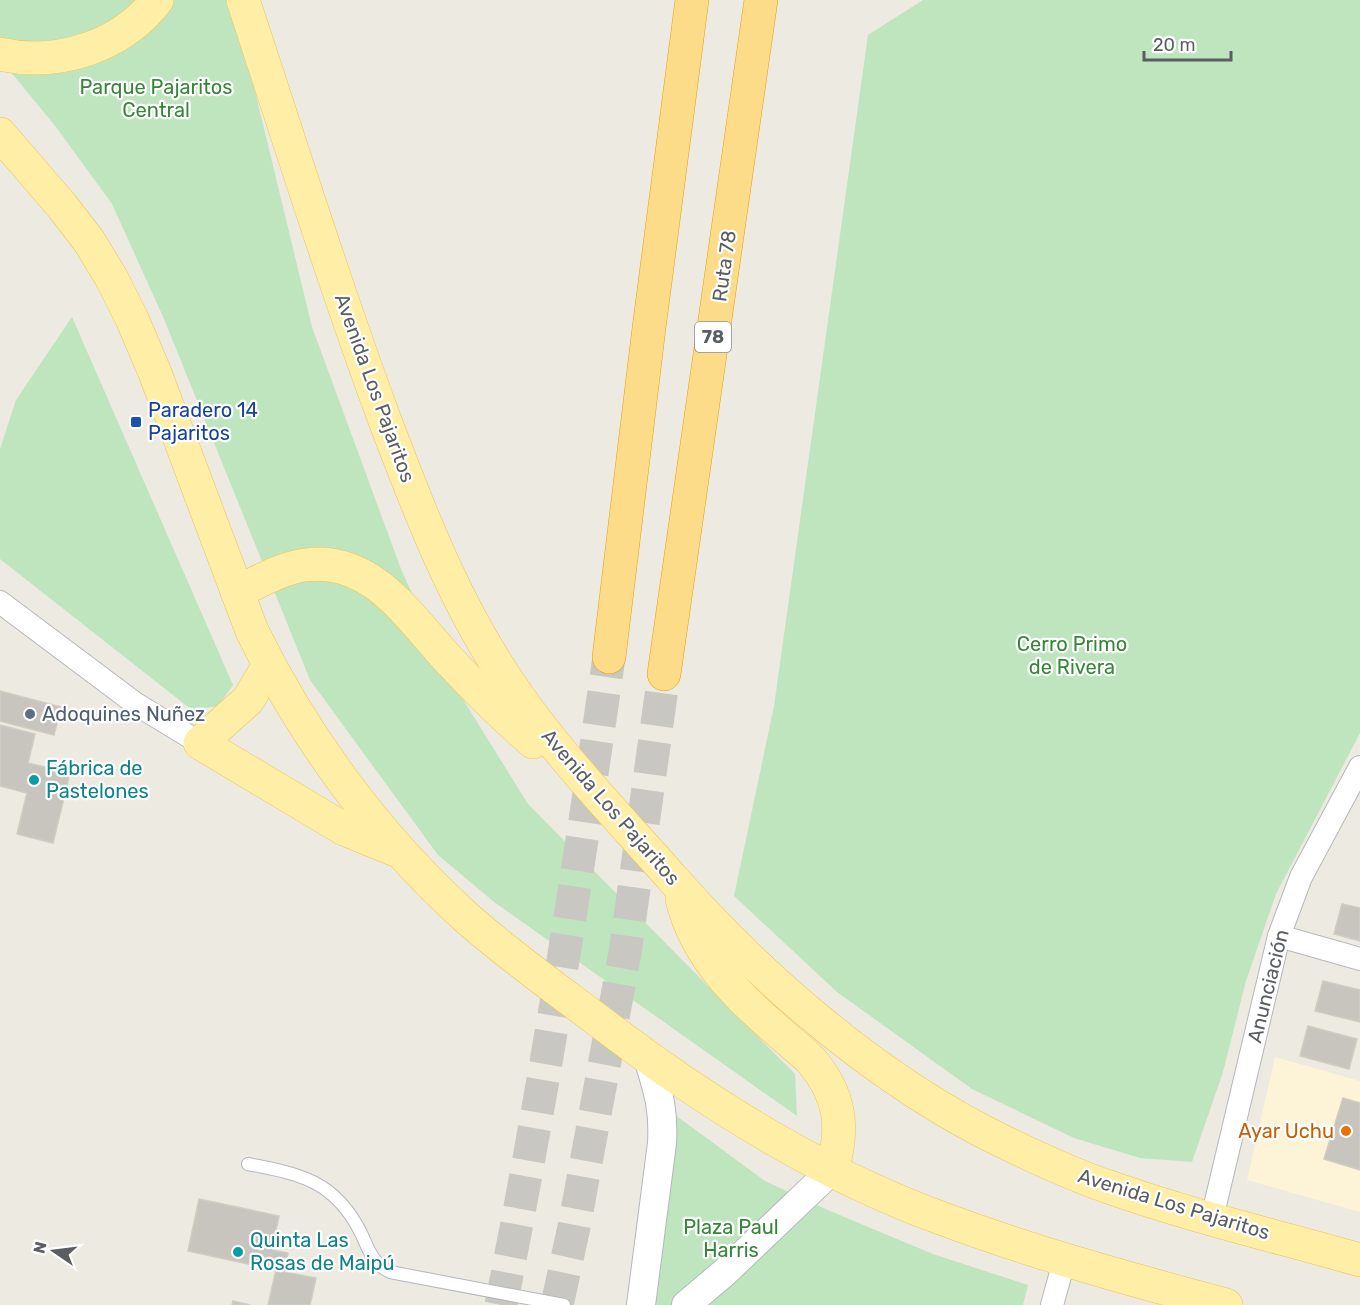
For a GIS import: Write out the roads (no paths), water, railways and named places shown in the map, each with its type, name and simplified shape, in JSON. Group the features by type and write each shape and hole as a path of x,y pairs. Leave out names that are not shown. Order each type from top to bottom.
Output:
{"highway":[{"path":"609,657 647,340 693,0"},
{"name":"Ruta 78","path":"664,674 761,0"}],"main road":[{"path":"0,54 29,58 76,53 118,35 157,0"},
{"name":"Avenida Los Pajaritos","path":"243,0 365,366 422,514 464,607 522,703 594,790 711,922 756,966 840,1036 905,1085 997,1139 1106,1186 1360,1260"},
{"path":"0,134 62,206 89,241 112,279 155,373 252,631 269,665 296,710 361,805 402,853 468,919 521,963 648,1059 757,1128 832,1170 937,1217 1065,1258 1226,1305"},
{"path":"237,592 274,574 305,565 326,565 359,574 391,595 405,608 444,655 515,726 594,790"},
{"path":"269,665 248,700 200,743 344,829 402,853"},
{"path":"679,885 685,911 694,934 722,978 810,1059 830,1086 838,1114 839,1130 839,1146 832,1170"}],"street":[{"path":"0,603 136,704 200,743"},
{"name":"Anunciación","path":"1212,1218 1268,974 1279,936 1301,877 1360,767"},
{"path":"1279,936 1360,959"},
{"path":"641,1305 664,1117 659,1091 648,1059"},
{"path":"686,1305 725,1272 832,1170"},
{"path":"1052,1305 1065,1258"}],"lane":[{"path":"248,1164 300,1176 329,1191 347,1209 374,1262 390,1272 564,1305"}],"tunnel":[{"path":"501,1305 560,982 609,657"},
{"path":"557,1305 574,1227 625,953 664,674"}],"place":[{"name":"Paradero 14 Pajaritos","path":"136,422"},
{"name":"Adoquines Nuñez","path":"30,714"},
{"name":"Fábrica de Pastelones","path":"34,780"},
{"name":"Ayar Uchu","path":"1346,1131"},
{"name":"Quinta Las Rosas de Maipú","path":"238,1252"}],"park label":[{"name":"Parque Pajaritos Central","path":"156,98"},
{"name":"Cerro Primo de Rivera","path":"1072,656"},
{"name":"Plaza Paul Harris","path":"731,1238"}]}
